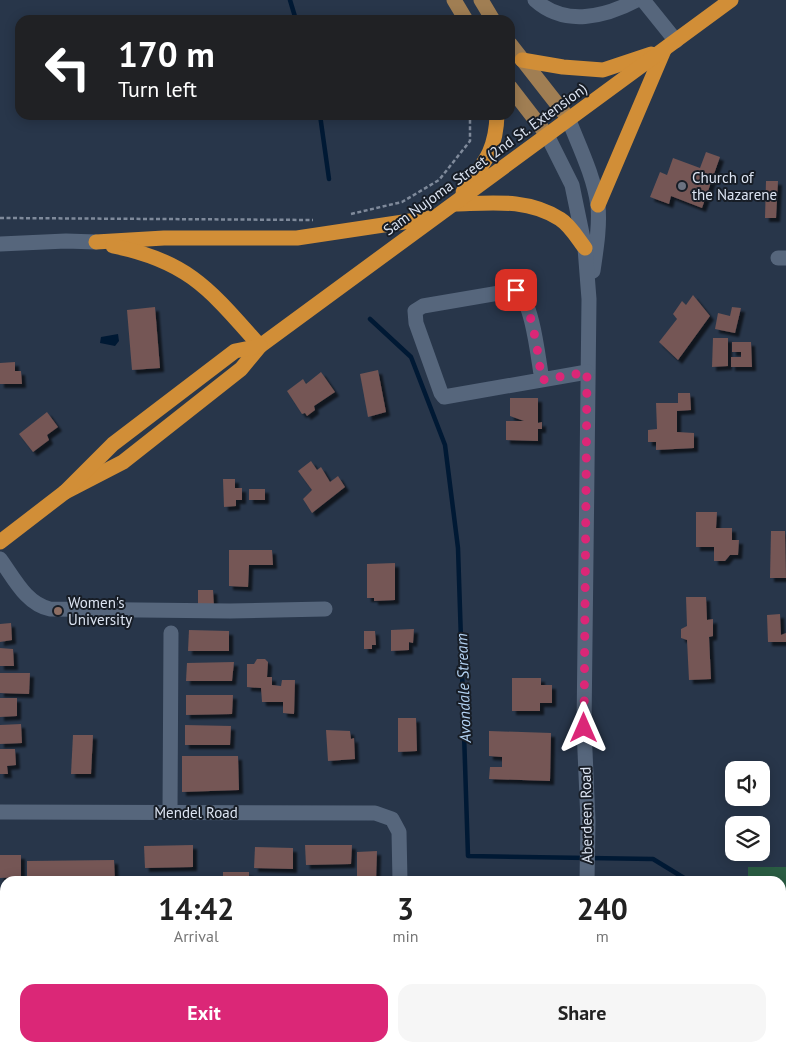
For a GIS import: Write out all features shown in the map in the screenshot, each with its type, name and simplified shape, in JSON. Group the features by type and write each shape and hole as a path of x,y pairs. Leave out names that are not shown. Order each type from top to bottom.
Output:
{"highway":[{"name":"Sam Nujoma Street (2nd St. Extension)","path":"0,542 65,492 106,450 234,351 260,346 730,0"},
{"path":"522,60 570,68 603,70 670,45"},
{"path":"598,206 670,45"},
{"path":"455,204 491,153 496,134 497,120"},
{"path":"455,204 512,202 531,205 561,219 585,248"},
{"path":"96,242 164,238 297,238 433,218"},
{"path":"96,242 154,256 194,277 225,306 260,346"}],"main road":[{"path":"454,0 463,15"},
{"path":"482,0 490,15"},
{"path":"515,51 568,118"},
{"path":"515,93 547,135"}],"street":[{"path":"535,0 555,14 577,16 601,15 638,0"},
{"path":"643,0 670,45"},
{"name":"Aberdeen Road","path":"568,118 586,164 598,206 597,245 588,299"},
{"name":"Aberdeen Road","path":"547,135 572,185 585,248 588,299 584,728 588,821 587,876"},
{"path":"0,244 66,240 96,242"},
{"path":"542,380 528,308 523,295 516,290 423,306 415,311 416,323 444,397 542,380 587,372"},
{"path":"0,559 30,600 40,607 50,609 230,611 325,609"},
{"path":"170,812 171,633"},
{"name":"Mendel Road","path":"0,812 375,813 392,819 399,832 400,876"}],"path":[{"path":"345,216 402,202 439,180 470,141 470,120"},
{"path":"0,218 316,220"}],"green space":[{"path":"748,867 786,867 786,876 748,876"}],"water":[{"path":"118,334 119,341 115,346 100,343 101,337"}],"building":[{"name":"Church of the Nazarene","path":"706,152 720,157 702,208 671,196 669,204 650,197 660,172 667,175 673,158 700,168"},
{"path":"766,181 778,181 776,218 765,218"},
{"path":"693,295 710,316 678,360 659,342 677,319 673,314 682,301 686,305"},
{"path":"155,307 160,368 132,370 127,310"},
{"path":"732,307 741,308 735,333 715,329 718,313 730,316"},
{"path":"713,338 728,338 728,366 712,367"},
{"path":"732,342 751,342 752,367 731,367 731,357 741,357 741,352 732,352"},
{"path":"15,362 15,371 21,371 22,384 0,384 0,363"},
{"path":"378,370 386,412 368,417 360,374"},
{"path":"321,372 335,392 314,406 315,410 307,416 305,413 302,414 287,391 303,379 306,384"},
{"path":"678,393 690,393 691,410 677,411 677,432 694,433 694,448 656,450 656,442 648,442 648,430 657,429 656,403 678,403"},
{"path":"510,398 538,398 538,423 542,422 542,429 538,429 538,441 506,440 506,421 524,421 510,416"},
{"path":"47,412 58,427 47,435 49,440 33,452 19,434"},
{"path":"311,461 317,470 321,467 330,482 338,476 345,487 312,513 303,499 312,490 298,471"},
{"path":"223,479 235,479 235,488 242,488 242,500 236,500 236,506 224,507"},
{"path":"249,489 265,489 265,500 249,500"},
{"path":"696,512 717,512 716,528 732,528 732,540 739,540 738,555 730,555 725,561 714,561 714,547 696,547"},
{"path":"771,531 785,531 786,578 770,578"},
{"path":"229,550 272,550 273,565 249,565 248,587 229,586"},
{"path":"395,563 395,600 374,601 374,598 367,598 367,564"},
{"path":"198,590 213,590 214,608 198,608"},
{"path":"686,597 706,597 707,620 713,619 713,636 709,637 711,679 689,680 687,640 681,638 681,629 687,626"},
{"path":"780,614 781,635 786,633 786,642 768,642 767,615"},
{"path":"11,623 12,640 0,642 0,624"},
{"path":"414,629 413,643 409,642 409,650 391,651 391,630"},
{"path":"189,630 229,631 229,651 188,651"},
{"path":"364,631 375,631 376,645 372,645 372,649 364,649"},
{"path":"0,648 13,649 14,666 0,666"},
{"path":"257,659 265,659 268,662 267,677 272,677 272,685 281,686 282,680 295,680 294,714 283,713 283,702 262,702 261,688 247,687 247,664 254,664"},
{"path":"234,662 232,681 186,681 187,663"},
{"path":"0,673 30,673 29,694 0,693"},
{"path":"512,678 541,678 541,685 552,685 552,703 540,703 540,711 512,711"},
{"path":"186,695 233,695 232,714 186,715"},
{"path":"0,698 17,698 17,716 0,717"},
{"path":"398,718 416,718 417,751 398,752"},
{"path":"21,724 22,743 0,744 0,725"},
{"path":"185,725 231,726 230,745 185,745"},
{"path":"326,730 350,731 351,739 354,738 355,759 328,761"},
{"path":"489,731 551,733 550,781 489,779 490,767 502,767 502,757 489,756"},
{"path":"73,735 93,735 91,774 71,774"},
{"path":"0,749 15,749 16,765 7,766 8,774 0,774"},
{"path":"182,756 238,756 239,790 182,792"},
{"path":"193,845 193,867 145,868 144,846"},
{"path":"305,845 352,845 351,864 306,865"},
{"path":"255,847 293,848 293,869 254,868"},
{"path":"377,851 376,876 357,876 357,852"},
{"path":"0,855 21,855 21,876 0,876"},
{"path":"114,860 115,876 27,876 27,861"},
{"path":"223,872 249,872 249,876 223,876"}],"waterway":[{"name":"Avondale Stream","path":"290,0 294,15"},
{"name":"Avondale Stream","path":"321,120 329,179"},
{"name":"Avondale Stream","path":"370,319 411,357 445,445 458,548 468,856 653,859 681,876"}],"place":[{"name":"Church of the Nazarene","path":"682,186"},
{"name":"Women's University","path":"58,611"}],"route":[{"path":"516,290 523,295 528,308 542,380 587,372 584,728"}]}
